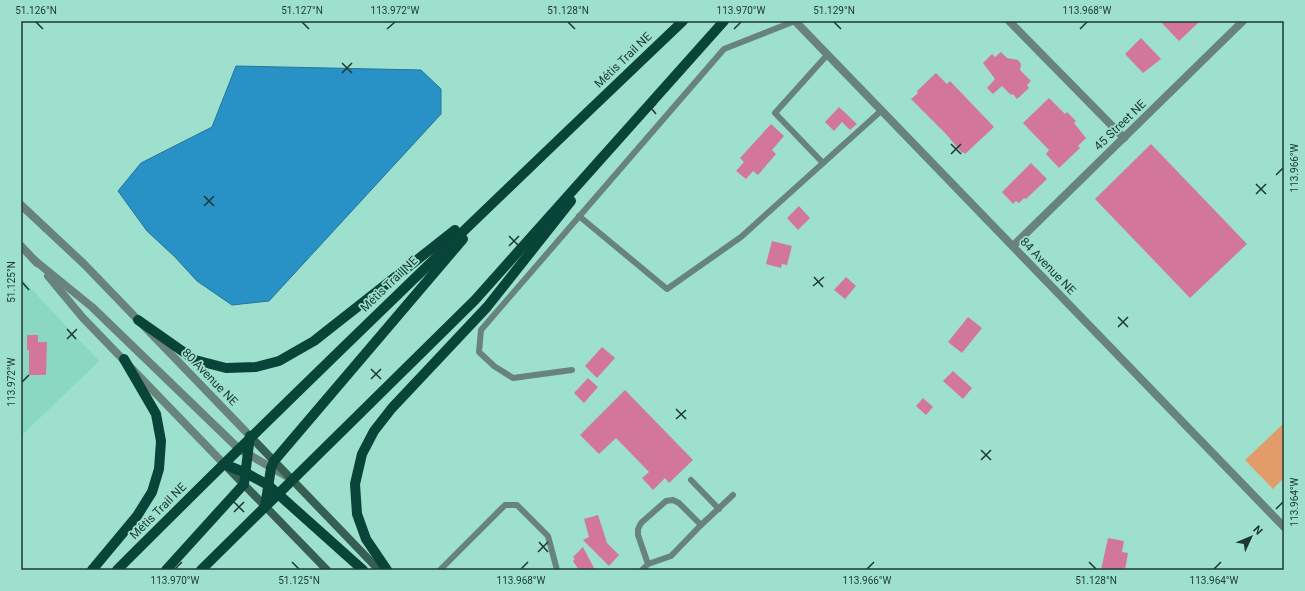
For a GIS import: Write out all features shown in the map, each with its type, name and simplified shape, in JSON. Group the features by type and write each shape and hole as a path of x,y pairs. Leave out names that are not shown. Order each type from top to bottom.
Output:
{"main road":[{"name":"Métis Trail NE","path":"117,570 239,449 250,436 683,21"},
{"path":"201,570 475,300 724,21"},
{"path":"387,570 366,539 357,514 355,484 362,454 374,431 392,408 487,307 648,106"},
{"path":"138,320 195,360 226,368 256,367 279,361 314,341 345,318 501,194"},
{"path":"266,507 268,484 273,465 501,194"},
{"path":"92,570 137,516 152,492 159,469 161,441 156,414 124,359"},
{"path":"166,570 244,484 250,436"},
{"name":"80 Avenue NE","path":"250,436 273,465"},
{"path":"224,464 268,484 363,570"},
{"path":"224,464 327,570"},
{"path":"292,480 379,570"}],"street":[{"name":"84 Avenue NE","path":"795,21 1284,527"},
{"path":"1009,21 1124,138"},
{"name":"45 Street NE","path":"1013,246 1244,21"},
{"name":"80 Avenue NE","path":"21,205 84,264 250,436"},
{"path":"21,246 83,318 224,464"},
{"path":"33,259 92,307 239,449 273,465 292,480"}],"lane":[{"path":"572,370 513,378 494,366 479,352 481,330 724,49 795,21"},
{"path":"823,163 775,113 828,54"},
{"path":"579,216 667,289 741,237 882,110"},
{"path":"691,480 719,509"},
{"path":"642,570 648,564 671,556 701,525 734,495"},
{"path":"648,564 638,535 638,529 641,523 666,501 673,500 679,502 701,525"},
{"path":"440,570 505,505 517,505 548,536 557,570"}],"shaded area":[{"path":"21,278 99,361 21,436"},
{"path":"1284,423 1284,478 1273,489 1245,460"}],"water":[{"path":"236,66 421,70 441,89 441,114 269,301 232,305 197,281 175,257 147,231 118,191 141,163 212,127"}],"building":[{"path":"1160,21 1200,21 1179,41"},
{"path":"1141,38 1161,59 1143,73 1125,54"},
{"path":"1001,52 1007,58 1018,60 1021,64 1020,70 1031,81 1027,85 1029,88 1017,99 1002,86 993,94 987,88 995,79 983,63 992,54 995,57"},
{"path":"936,73 947,84 950,81 994,127 965,154 963,152 962,153 946,134 911,99 918,93 917,91"},
{"path":"1049,98 1065,114 1067,112 1076,121 1074,123 1086,138 1078,146 1080,148 1059,168 1046,154 1049,150 1023,123"},
{"path":"839,107 857,124 850,130 842,122 834,131 825,122"},
{"path":"771,124 784,136 772,150 776,154 758,175 753,171 746,179 736,171 744,162 740,158"},
{"path":"1151,144 1247,244 1190,298 1095,199"},
{"path":"1031,163 1047,179 1026,199 1024,198 1019,203 1016,201 1013,204 1002,192"},
{"path":"799,206 810,218 798,230 787,218"},
{"path":"772,241 792,246 787,265 782,264 781,268 766,264"},
{"path":"846,277 856,286 845,299 834,290"},
{"path":"968,317 982,328 962,353 948,342"},
{"path":"27,335 38,335 38,342 47,342 46,375 29,375 29,350 27,350"},
{"path":"602,347 615,358 597,378 585,366"},
{"path":"953,371 972,388 963,399 943,381"},
{"path":"588,378 598,387 584,403 574,393"},
{"path":"625,390 693,460 669,483 665,478 653,490 642,478 649,472 616,438 599,454 580,435"},
{"path":"923,398 933,407 926,415 916,406"},
{"path":"598,515 607,543 619,555 609,566 583,540 589,537 584,519"},
{"path":"1108,538 1124,541 1122,552 1128,553 1125,570 1101,570"},
{"path":"583,547 595,570 579,570 573,561 575,559 573,557"}]}
